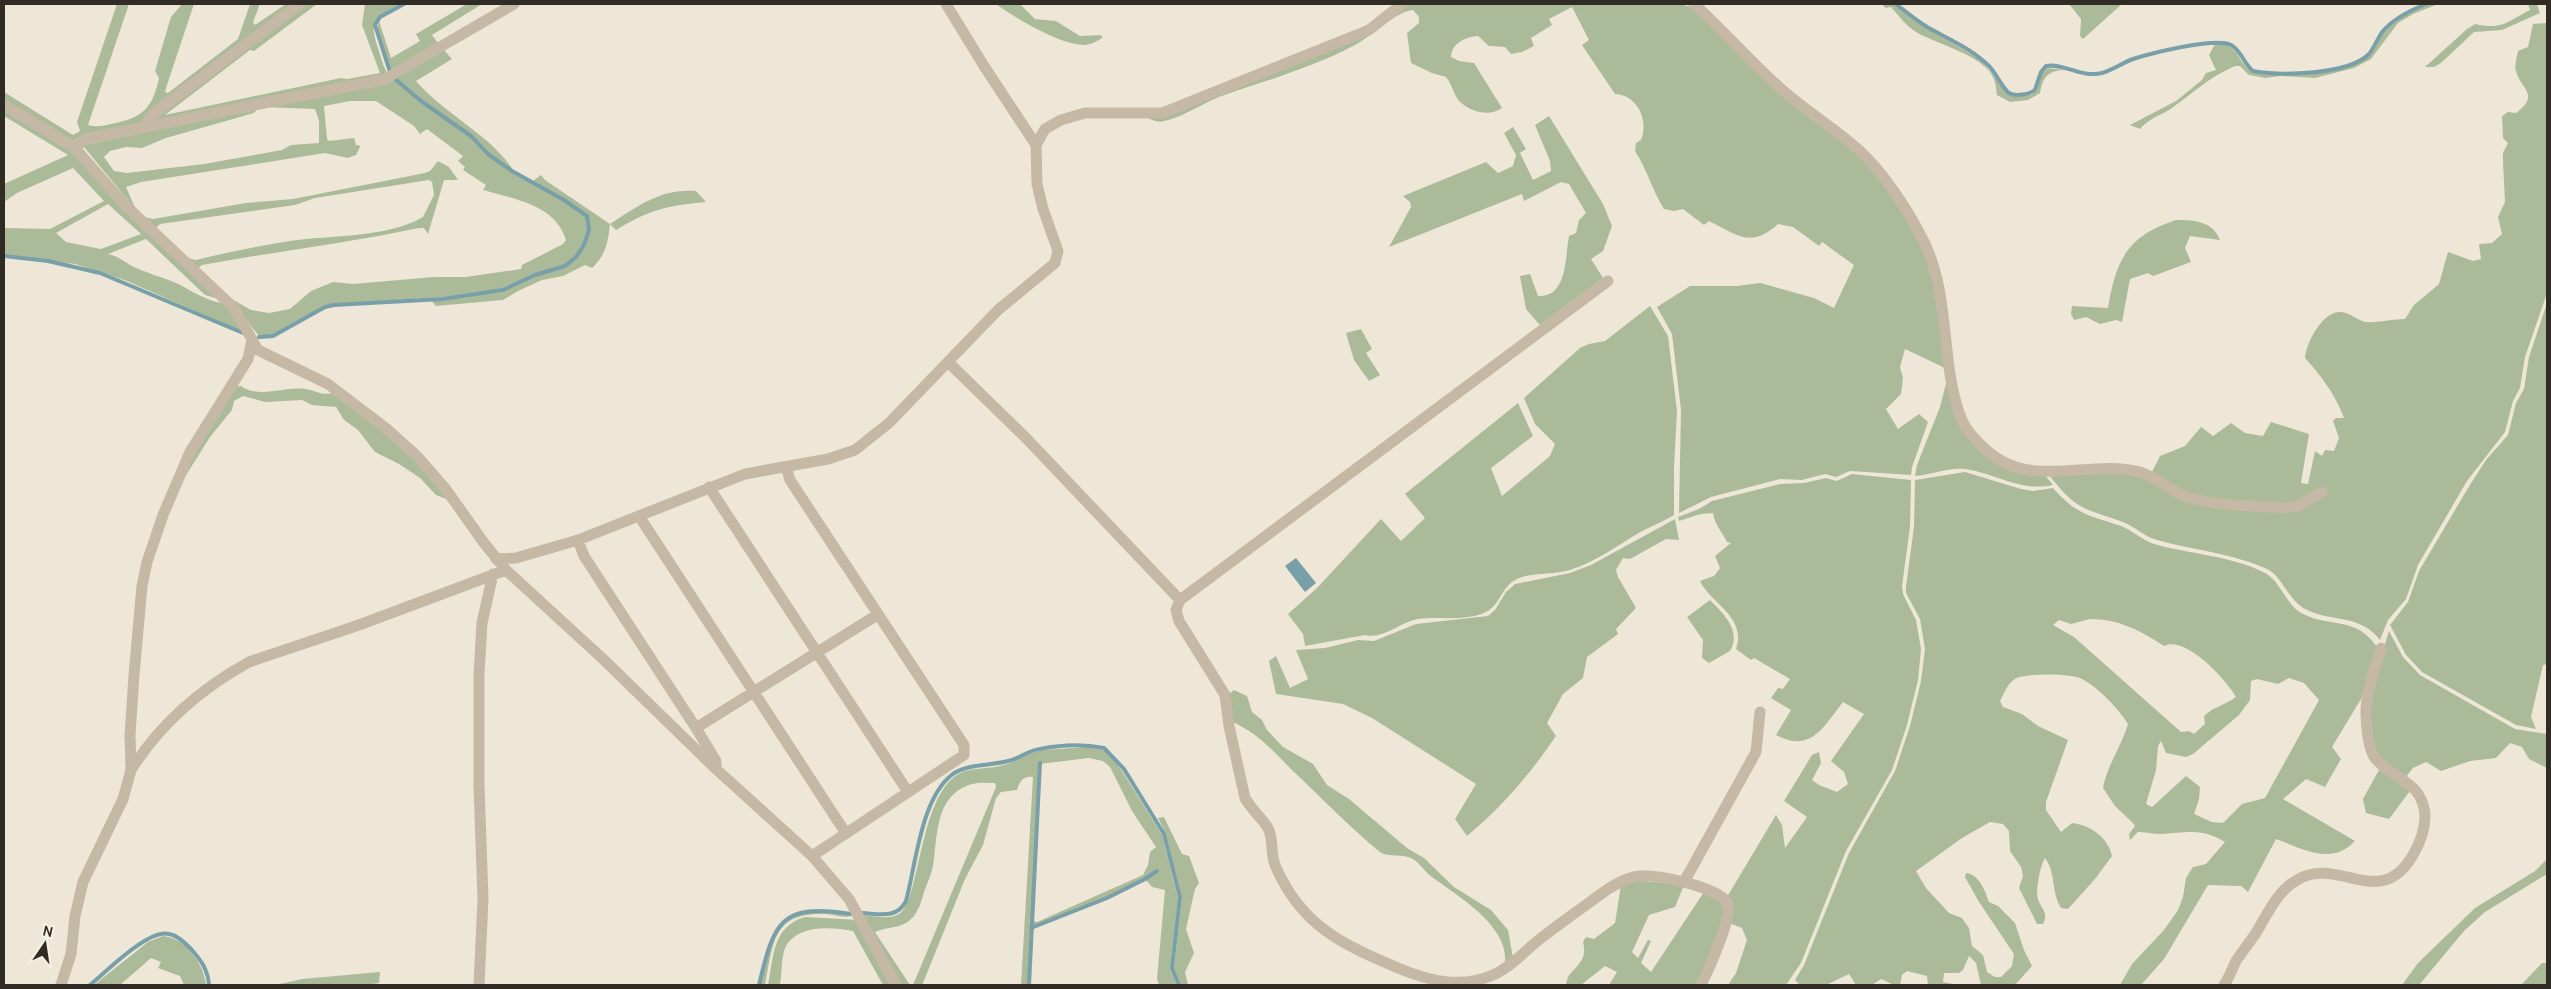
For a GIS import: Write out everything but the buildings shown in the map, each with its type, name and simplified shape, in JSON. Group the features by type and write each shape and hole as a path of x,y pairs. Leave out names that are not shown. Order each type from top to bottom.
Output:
{"street":[{"path":"144,126 153,114 300,4"},
{"path":"75,148 85,139 385,79 514,4"},
{"path":"496,559 516,558 578,540 745,474 828,459 860,447 889,423 949,363 998,310 1048,269 1058,257 1056,245 1042,209 1038,184 1036,145 946,4"},
{"path":"1036,145 1045,129 1072,116 1084,113 1162,113 1361,33 1379,23 1402,4"},
{"path":"1694,4 1779,87 1862,152 1921,235 1932,260 1940,292 1949,370 1960,414 1972,435 1984,448 2011,465 2044,472 2112,469 2141,472 2176,494 2192,499 2286,508 2298,506 2322,492"},
{"path":"4,105 75,148 124,204 234,308 258,350 328,384 393,434 417,456 441,483 506,570 602,658 716,769 812,856 849,899 896,985"},
{"path":"1608,281 1180,600 1176,610 1179,621 1225,695 1228,726 1242,786 1251,809 1268,828 1274,864 1311,919 1325,932 1350,948 1430,980 1468,982 1494,974 1619,882 1642,875 1684,882 1718,894 1725,899 1728,905 1726,923 1701,985"},
{"path":"60,985 71,954 75,916 83,882 123,799 131,770 130,735 134,667 142,586 147,562 163,515 190,452 248,359 252,340"},
{"path":"949,363 1026,438 1180,600"},
{"path":"786,468 790,480 965,749 964,755 845,832 812,856"},
{"path":"709,488 908,792"},
{"path":"639,516 845,832"},
{"path":"578,540 584,556 716,761 716,769"},
{"path":"131,770 157,733 172,718 249,662 359,625 506,570"},
{"path":"479,985 483,899 478,768 479,674 482,623 494,574"},
{"path":"696,728 877,616"},
{"path":"2224,985 2236,961 2285,888 2297,880 2322,872 2368,883 2378,882 2400,870 2410,860 2418,846 2424,831 2425,816 2421,800 2414,786 2375,758 2369,744 2365,702 2381,648"},
{"path":"1684,882 1756,752 1760,712"}],"green space":[{"path":"117,4 129,4 88,125 91,126 126,120 146,109 157,88 159,78 155,71 171,17 182,4 194,4 166,88 165,92 168,93 238,39 250,4 260,4 253,22 255,25 286,4 296,4 140,123 82,135 74,141 4,101 4,92 73,135 80,131 77,122"},
{"path":"307,4 317,4 254,51 250,50 165,115 341,78 347,79 380,73 362,25 365,4 400,4 380,16 374,25 375,39 383,65 388,74 156,121 154,118"},
{"path":"467,4 482,4 432,35 438,43 391,72 377,30 379,21 391,58 420,41 416,34"},
{"path":"996,4 1020,4 1035,19 1056,21 1080,36 1100,35 1103,37 1085,45 1064,41 1026,23"},
{"path":"1405,4 1681,4 1691,7 1861,155 1921,242 1935,285 1945,368 1905,349 1900,367 1903,378 1901,394 1886,409 1898,429 1919,414 1928,422 1911,475 1850,471 1836,477 1825,474 1802,480 1780,479 1711,497 1679,513 1681,410 1672,334 1657,307 1690,286 1737,286 1760,283 1814,298 1834,308 1854,265 1822,242 1819,246 1793,227 1778,224 1759,236 1752,238 1744,237 1736,235 1709,221 1704,225 1683,209 1674,211 1664,209 1635,151 1636,143 1641,140 1644,125 1640,110 1630,99 1623,95 1615,94 1582,45 1589,40 1572,7 1549,19 1552,25 1531,38 1534,46 1522,52 1511,54 1505,47 1489,46 1478,36 1464,39 1454,48 1451,57 1459,61 1474,63 1502,108 1497,111 1486,113 1475,111 1464,105 1458,99 1446,77 1411,63 1407,33 1419,23 1419,17 1413,10 1406,11 1392,19 1362,41 1340,53 1308,66 1219,97 1172,119 1159,122 1146,117 1317,55"},
{"path":"1881,4 1894,4 1926,28 1980,59 2009,95 2031,95 2037,91 2042,73 2047,68 2065,70 2050,73 2044,79 2040,93 2028,100 2010,102 1997,95 1994,79 1981,63 1960,51 1916,32 1891,7 1886,8"},
{"path":"2069,4 2122,4 2083,39 2080,36 2081,19"},
{"path":"2431,4 2438,4 2413,14 2398,23 2371,59 2354,68 2315,78 2280,76 2266,78 2249,75 2240,66 2235,66 2209,81 2140,129 2130,125 2176,101 2202,80 2206,73 2216,70 2209,55 2215,44 2234,50 2252,72 2296,75 2332,71 2361,61 2373,52 2389,26 2400,18"},
{"path":"2528,4 2537,4 2540,13 2502,30 2474,32 2441,63 2434,67 2425,67 2475,24 2492,26 2504,24 2530,10"},
{"path":"2547,23 2547,293 2525,357 2520,388 2513,401 2505,432 2467,481 2418,565 2406,599 2388,620 2380,640 2372,631 2354,622 2325,616 2305,609 2294,600 2277,577 2267,569 2240,559 2153,539 2132,526 2082,507 2067,496 2049,475 2108,471 2131,472 2146,476 2180,497 2190,500 2257,509 2298,508 2312,502 2324,493 2324,490 2320,490 2296,504 2236,503 2201,498 2177,491 2151,474 2160,456 2185,446 2201,427 2213,436 2231,423 2245,433 2263,436 2271,422 2309,434 2301,483 2308,484 2315,451 2322,456 2325,450 2334,451 2339,438 2333,421 2336,418 2344,418 2328,386 2305,358 2312,336 2322,322 2334,313 2344,312 2366,322 2405,319 2414,305 2439,284 2448,252 2473,261 2481,259 2479,244 2492,243 2502,234 2498,217 2505,202 2503,153 2508,143 2503,138 2502,116 2508,112 2516,113 2527,101 2527,92 2515,69 2518,51 2528,47 2533,24"},
{"path":"444,50 452,59 416,81 427,93 480,135 504,157 513,170 489,153 472,135 422,100 395,78"},
{"path":"394,80 420,102 471,137 488,155 512,172 564,201 586,217 588,229 583,244 576,256 564,265 534,274 502,289 442,297 334,304 325,306 273,335 259,336 228,297 251,310 269,313 290,309 311,291 333,282 353,284 434,277 466,277 521,269 522,265 563,244 566,240 561,228 544,211 532,205 483,190 486,185 463,170 465,167 458,161 463,156 427,129 420,134 414,126 376,101 350,101 324,106 327,139 329,141 354,138 356,145 360,147 356,155 348,158 325,153 141,182 126,187 136,210 84,147 84,145 258,108 254,113 166,138 142,148 126,147 110,151 104,157 114,171 127,173 204,164 282,150 291,145 319,143 319,121 315,109 262,107 387,84"},
{"path":"4,109 74,151 222,300 205,295 146,239 108,254 118,257 132,266 176,283 207,299 227,304 243,332 127,281 101,272 75,264 4,255 4,228 50,229 104,201 73,168 17,193 4,202 4,184 68,155 4,116","holes":["108,204 141,234 101,249 66,242 56,233"]},
{"path":"1549,116 1603,204 1612,226 1603,251 1591,259 1603,278 1540,325 1526,309 1520,276 1530,274 1538,296 1548,295 1560,283 1569,236 1576,233 1579,220 1586,213 1569,184 1561,182 1524,201 1522,194 1389,247 1411,207 1410,202 1403,196 1486,162 1498,173 1513,166 1516,155 1504,133 1513,127 1526,149 1520,153 1533,180 1551,171 1550,161 1535,125"},
{"path":"438,161 449,167 458,180 444,180 428,234 424,228 419,228 202,265 196,269 184,257 196,260 278,243 358,235 393,229 409,224 423,217 434,195 432,182 429,180 315,198 295,205 160,224 156,228 144,217 153,219 246,203 293,199 425,173 430,171"},
{"path":"541,175 545,180 610,224 606,248 597,263 592,268 585,265 563,276 542,280 503,300 436,306 431,300 503,292 535,276 565,267 577,258 585,245 590,230 588,216 565,199 533,181"},
{"path":"696,191 706,202 680,205 649,213 616,230 610,224 650,200 672,192"},
{"path":"2176,220 2196,221 2208,225 2220,240 2190,236 2185,248 2191,262 2153,276 2148,273 2130,279 2122,322 2116,320 2100,324 2086,317 2074,320 2071,314 2072,306 2108,308 2115,276 2127,252 2135,242 2146,234 2159,226"},
{"path":"2547,303 2547,664 2543,665 2531,717 2536,729 2516,725 2422,672 2406,655 2390,625 2408,602 2419,571 2468,488 2486,460 2508,435 2516,403 2524,389 2529,357"},
{"path":"1650,306 1668,336 1677,411 1674,515 1580,566 1563,572 1530,575 1517,579 1508,586 1491,609 1478,615 1461,618 1418,619 1378,635 1365,635 1305,646 1303,634 1288,614 1317,588 1381,519 1401,541 1425,518 1405,494 1518,403 1533,436 1491,468 1502,496 1550,456 1555,444 1535,424 1524,398 1580,348 1605,341"},
{"path":"1361,329 1372,349 1366,353 1380,375 1369,381 1354,360 1346,333"},
{"path":"1948,376 1954,402 1981,449 2044,474 2053,485 2041,487 2019,484 1965,469 1953,469 1915,476 1917,465 1940,407"},
{"path":"241,386 256,392 297,389 325,394 332,393 387,435 414,460 449,500 436,495 420,478 399,464 375,452 358,430 344,420 336,407 312,405 302,400 265,402 243,396 234,401 232,410 210,437 176,491 195,450 234,387"},
{"path":"1965,472 2021,489 2033,491 2053,488 2076,509 2125,528 2154,544 2239,563 2265,573 2271,577 2292,605 2303,614 2352,627 2369,637 2377,647 2361,699 2332,747 2341,759 2325,787 2306,779 2283,799 2355,841 2346,849 2337,853 2327,854 2307,851 2276,839 2248,892 2241,886 2208,885 2164,959 2141,985 2120,985 2132,964 2164,930 2178,910 2183,897 2186,878 2193,867 2206,864 2225,842 2210,835 2194,832 2161,834 2138,832 2130,840 2129,834 2135,826 2115,806 2103,788 2107,773 2128,724 2108,699 2082,679 2059,675 2020,677 2012,681 2006,689 2000,701 2003,707 2022,714 2038,726 2068,740 2046,802 2046,810 2061,832 2072,823 2092,829 2107,843 2112,856 2095,879 2068,909 2061,908 2058,902 2051,869 2045,858 2039,876 2037,894 2045,915 2043,924 2037,924 2019,888 2023,876 2021,867 2010,851 2009,831 2003,824 1990,822 1962,838 1916,871 1926,888 1949,913 1962,918 1969,928 1972,946 1983,955 1987,972 1995,977 2001,977 2012,966 2014,954 1979,902 1965,877 1966,873 1971,874 1978,880 1989,902 1998,906 2015,923 2024,950 2032,966 2015,985 1981,985 1976,963 1969,956 1963,970 1959,973 1944,973 1943,982 1958,985 1928,985 1927,976 1907,971 1902,975 1900,985 1881,979 1872,985 1856,985 1849,974 1826,985 1800,985 1795,980 1804,965 1849,853 1895,771 1910,726 1921,681 1925,649 1920,619 1906,593 1914,527 1915,480","holes":["2090,619 2111,621 2129,627 2147,635 2164,646 2173,644 2183,647 2214,670 2236,697 2211,710 2204,716 2205,724 2194,734 2189,731 2181,732 2074,637 2053,625 2059,620 2071,624","2289,678 2304,683 2319,700 2265,798 2242,804 2223,823 2212,822 2194,814 2199,799 2200,787 2186,776 2152,807 2146,804 2156,770 2158,746 2161,741 2166,753 2186,757 2193,754 2239,715 2250,700 2251,681 2257,679 2278,684"]},
{"path":"1852,474 1911,480 1910,527 1902,586 1903,594 1916,620 1921,649 1918,680 1907,725 1892,770 1846,851 1801,963 1786,985 1728,985 1736,973 1747,940 1742,928 1729,923 1727,897 1776,815 1782,825 1785,848 1807,817 1784,801 1812,755 1819,752 1821,763 1812,780 1837,792 1848,784 1844,772 1831,761 1864,714 1843,702 1823,728 1808,739 1799,741 1788,740 1776,735 1791,710 1771,698 1778,688 1783,689 1790,679 1754,658 1751,660 1736,649 1737,628 1732,619 1700,581 1714,576 1720,568 1715,556 1731,543 1727,542 1717,525 1713,513 1701,514 1679,521 1678,517 1699,509 1712,501 1780,484 1804,483 1826,478 1837,481"},
{"path":"1675,519 1679,540 1666,539 1630,559 1623,558 1616,570 1636,608 1616,629 1618,634 1587,657 1583,678 1563,694 1547,723 1556,736 1546,750 1504,801 1467,836 1455,819 1476,784 1372,718 1343,704 1276,694 1269,661 1276,656 1290,688 1308,679 1296,650 1325,648 1358,640 1374,641 1416,624 1488,616 1495,610 1506,592 1515,584 1570,573 1591,565"},
{"path":"1710,600 1729,623 1734,636 1730,651 1709,663 1702,658 1703,640 1687,617"},
{"path":"2389,631 2403,657 2420,675 2515,729 2547,734 2547,768 2529,759 2522,747 2510,743 2496,758 2470,761 2441,771 2426,762 2413,768 2406,777 2377,756 2368,718 2371,689"},
{"path":"1234,690 1247,696 1252,712 1262,720 1267,730 1283,747 1313,764 1327,785 1349,799 1407,848 1424,858 1454,887 1491,910 1508,930 1513,958 1505,963 1504,950 1499,937 1491,925 1468,903 1427,873 1413,859 1380,852 1346,823 1265,743 1250,731 1231,721 1227,696"},
{"path":"1085,747 1103,750 1110,755 1162,835 1178,898 1170,969 1177,985 1159,985 1157,979 1165,890 1152,887 1146,880 1157,870 1145,879 1106,897 1033,926 1033,921 1037,922 1143,875 1148,865 1150,852 1156,847 1132,811 1110,767 1103,761 1089,758 1039,764 1028,985 1021,985 1033,777 1027,777 1022,780 1017,790 1001,792 996,798 983,845 965,879 923,983 922,985 913,985 996,787 995,783 975,783 960,789 944,807 940,818 932,869 917,911 905,924 875,932 910,985 899,985 862,915 891,917 899,914 906,906 926,830 942,791 958,774 970,770 997,767 1039,751"},
{"path":"2379,770 2410,791 2389,819 2366,813 2363,799"},
{"path":"1164,817 1182,854 1189,856 1199,883 1195,889 1186,929 1194,953 1185,972 1188,985 1181,985 1174,968 1182,897 1166,834 1158,818"},
{"path":"2547,859 2547,874 2485,912 2464,931 2419,985 2402,985 2418,963 2475,908 2535,871"},
{"path":"1633,880 1684,885 1675,907 1649,915 1632,952 1638,958 1648,940 1651,941 1641,963 1651,972 1704,892 1716,896 1726,911 1698,985 1609,985 1617,972 1605,966 1581,985 1566,985 1568,976 1580,963 1583,956 1583,942 1586,937 1594,939 1615,923 1621,885"},
{"path":"808,911 853,915 844,917 827,914 809,915 795,918 786,924 779,932 774,943 765,985 760,985 769,949 778,930 795,915"},
{"path":"805,917 859,920 892,985 883,985 853,931 826,928 807,931 792,939 784,950 780,985 768,985 776,944 780,935 794,922"},
{"path":"163,936 179,942 192,953 202,969 206,985 184,985 180,976 158,968 161,962 151,958 120,985 94,985 148,942"},
{"path":"2542,963 2547,963 2547,985 2521,985"},
{"path":"380,972 379,983 366,985 275,985 302,979"}],"water":[{"path":"1296,558 1316,583 1305,592 1285,566"}],"waterway":[{"path":"390,72 375,25 380,17 404,4"},
{"path":"1896,4 1927,27 1975,54 1989,66 2009,93 2019,95 2035,90 2041,72 2046,66 2060,67 2087,74 2102,73 2142,56 2198,44 2223,43 2231,45 2253,71 2296,73 2330,70 2359,61 2369,54 2387,26 2397,18 2426,4"},
{"path":"259,337 273,336 325,307 334,305 442,299 503,290 535,275 565,266 576,257 584,245 589,230 587,216 564,200 512,171 488,154 471,136 421,101 395,79"},
{"path":"4,256 48,261 100,273 243,333"},
{"path":"862,913 887,914 898,911 902,907 906,901 927,813 944,782 956,772 969,767 1005,762 1033,751 1048,748 1064,746 1104,748 1124,769 1164,834 1180,897 1172,968 1179,985"},
{"path":"1029,985 1040,763"},
{"path":"1031,928 1107,898 1157,871"},
{"path":"759,985 770,946 776,932 784,922 795,915 809,912 827,911 851,914"},
{"path":"90,985 128,953 150,938 160,934 175,936 191,949 206,970 209,985"}]}
